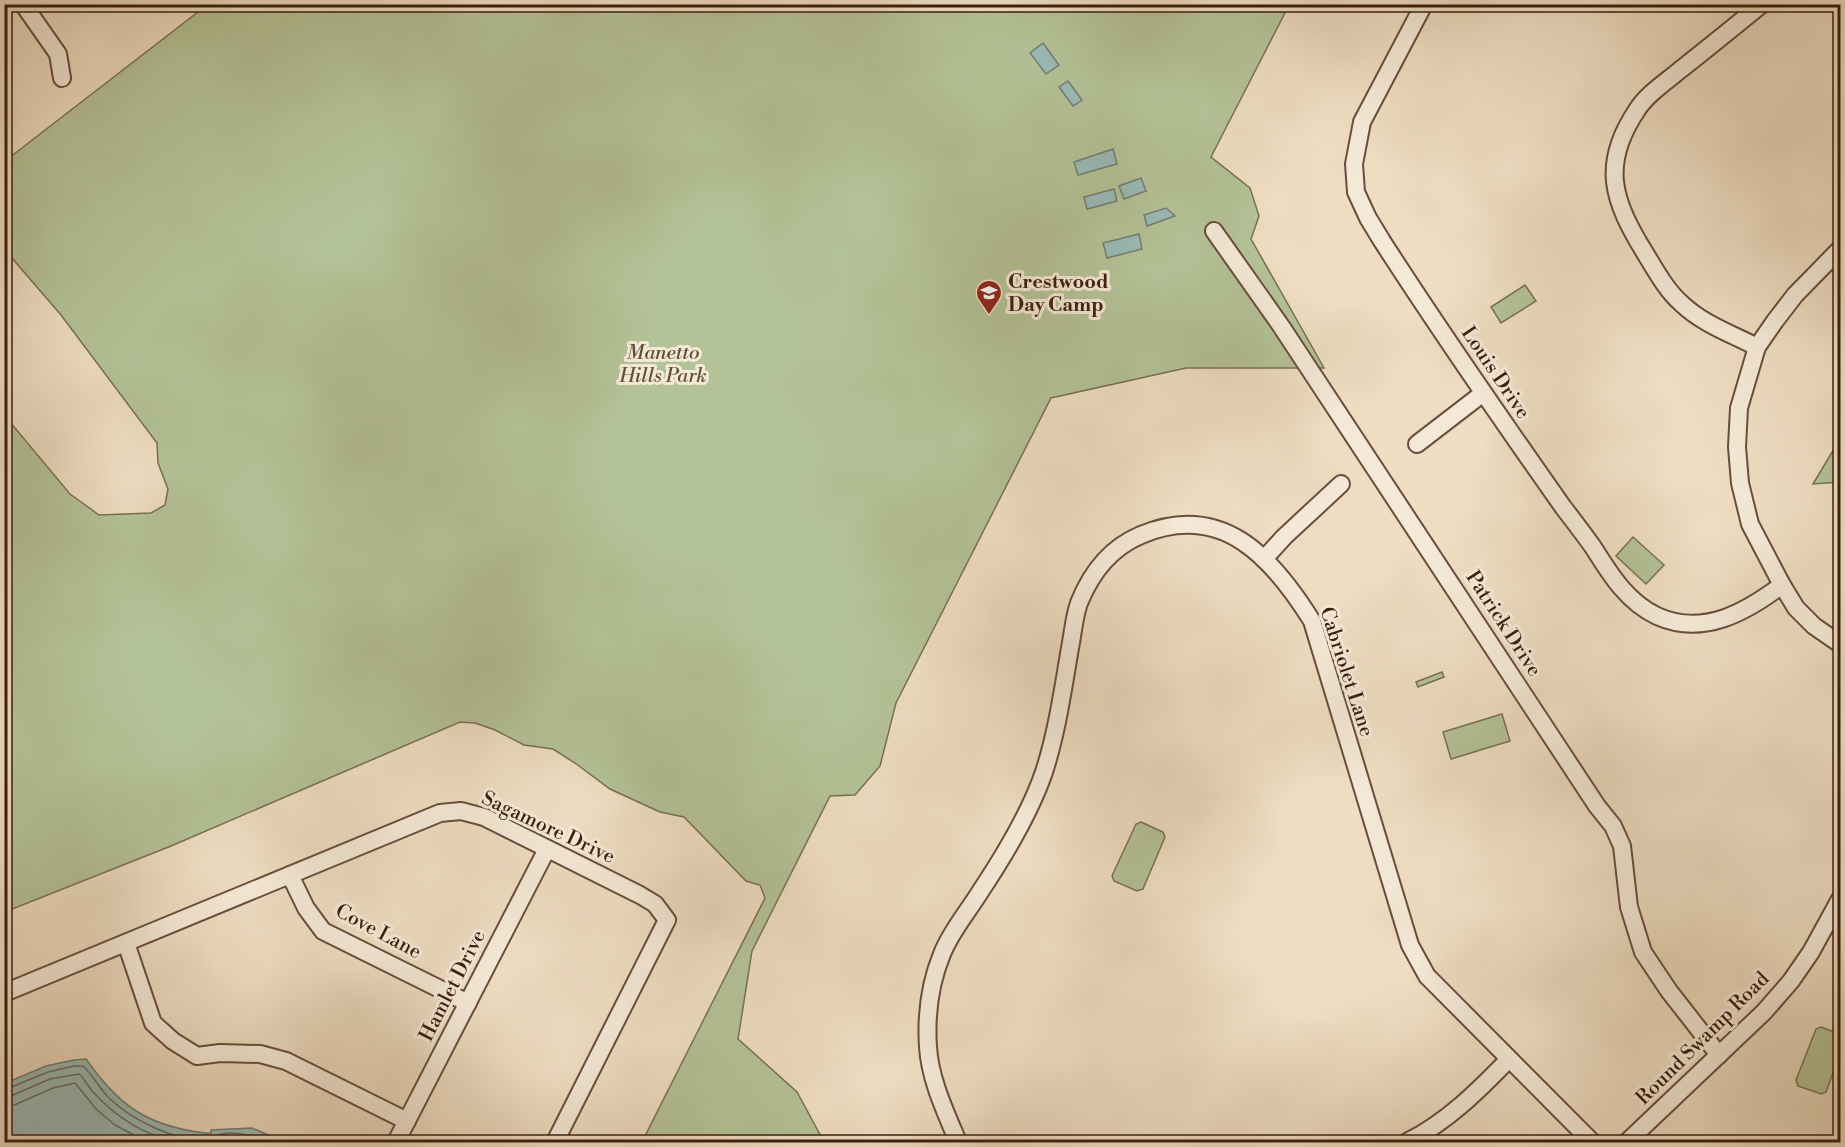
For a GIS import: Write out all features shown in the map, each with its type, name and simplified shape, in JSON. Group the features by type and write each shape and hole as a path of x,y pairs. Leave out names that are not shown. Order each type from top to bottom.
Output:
{"street":[{"path":"23,4 58,54 62,78"},
{"name":"Louis Drive","path":"1424,4 1362,122 1354,164 1356,192 1382,241 1482,394 1615,582 1636,603 1657,616 1682,623 1704,622 1730,617 1755,605 1782,585"},
{"path":"1757,347 1705,322 1682,305 1665,285 1627,225 1615,192 1614,166 1622,136 1638,108 1659,87 1762,4"},
{"name":"Patrick Drive","path":"1214,231 1281,326 1613,826 1622,846 1629,907 1643,952 1669,992 1719,1055"},
{"path":"1840,249 1795,295 1757,347 1739,408 1737,447 1740,483 1750,524 1796,608 1814,626 1840,644"},
{"path":"1417,444 1482,394"},
{"path":"1264,559 1284,537 1341,484"},
{"name":"Cabriolet Lane","path":"958,1143 936,1085 928,1049 928,1016 933,982 942,953 957,923 1013,838 1043,774 1053,742 1078,606 1090,579 1108,555 1132,539 1161,526 1187,523 1212,526 1240,539 1264,559 1297,597 1312,621 1410,945 1426,976 1592,1143"},
{"name":"Sagamore Drive","path":"4,993 440,813 461,811 484,817 655,904 666,920 555,1143"},
{"name":"Hamlet Drive","path":"396,1143 547,849"},
{"name":"Cove Lane","path":"290,875 306,908 323,931 468,1003"},
{"name":"Round Swamp Road","path":"1627,1143 1764,1012 1791,981 1811,952 1840,899"},
{"path":"126,943 153,1023 173,1041 197,1056 220,1053 260,1054 286,1061 407,1121"},
{"path":"1407,1143 1448,1116 1476,1093 1509,1059"}],"green space":[{"name":"Manetto Hills Park","path":"207,5 1289,5 1211,157 1250,188 1259,216 1251,239 1324,368 1186,368 1051,398 896,703 880,766 855,795 830,796 752,951 738,1039 797,1092 824,1142 642,1142 765,898 760,885 746,881 684,817 660,812 610,789 553,749 524,745 495,730 475,723 460,722 171,846 5,912 5,416 70,494 99,515 151,513 165,505 168,489 158,463 157,443 61,315 5,250 5,161"},
{"path":"1525,285 1536,301 1501,323 1491,307"},
{"path":"1840,439 1840,482 1813,484"},
{"path":"1633,537 1664,565 1646,584 1616,556"},
{"path":"1442,672 1444,677 1418,687 1416,682"},
{"path":"1502,714 1510,741 1451,759 1443,732"},
{"path":"1141,822 1163,832 1165,837 1143,889 1137,891 1114,881 1112,876 1136,824"},
{"path":"1821,1027 1840,1034 1840,1054 1826,1092 1821,1094 1798,1086 1796,1080 1816,1029"}],"water":[{"path":"1043,43 1059,65 1046,74 1030,53"},
{"path":"1068,81 1082,100 1073,106 1059,87"},
{"path":"1113,149 1117,164 1078,175 1074,162"},
{"path":"1141,178 1146,191 1124,199 1119,186"},
{"path":"1114,189 1117,201 1087,209 1084,197"},
{"path":"1166,208 1175,216 1147,226 1144,215"},
{"path":"1139,234 1142,249 1107,258 1103,243"},
{"path":"86,1059 110,1089 123,1101 151,1119 185,1130 205,1133 211,1133 211,1130 252,1128 285,1142 5,1142 5,1086 8,1082 46,1066"}],"place":[{"name":"Crestwood Day Camp","path":"989,316"}]}
